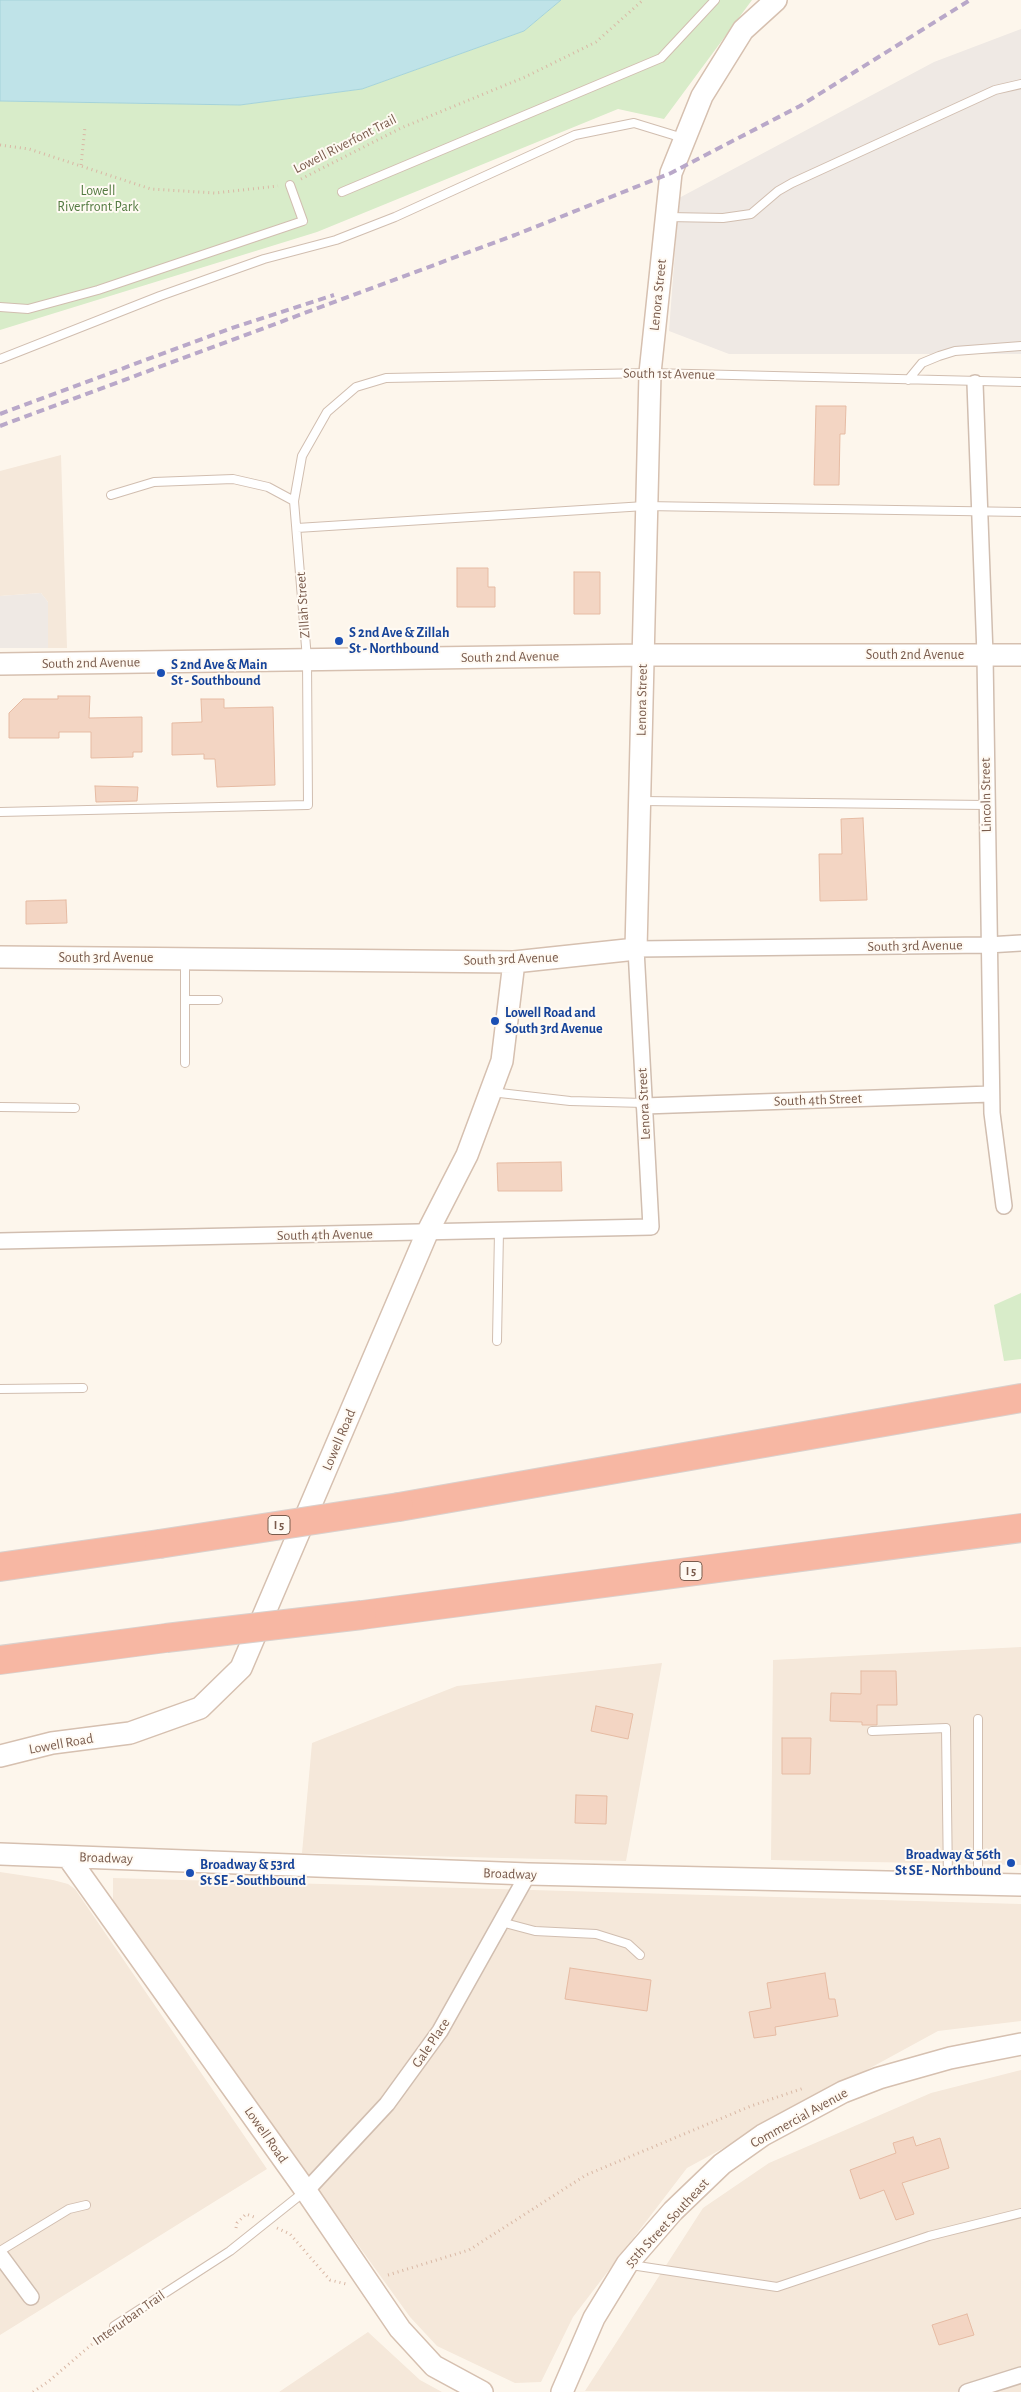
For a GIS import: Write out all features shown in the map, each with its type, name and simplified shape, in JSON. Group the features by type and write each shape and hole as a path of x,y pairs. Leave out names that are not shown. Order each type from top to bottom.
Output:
{"highway":[{"name":"I 5","path":"0,1566 399,1507 1021,1398"},
{"name":"I 5","path":"0,1660 362,1615 1021,1528"}],"street":[{"name":"Lenora Street","path":"651,1227 636,949 645,506 650,373 671,173 702,96 743,30 776,0"},
{"name":"Lincoln Street","path":"975,382 984,655 991,1094 1004,1206"},
{"name":"South 2nd Avenue","path":"0,664 643,655 1021,655"},
{"name":"South 3rd Avenue","path":"0,957 514,962 636,949 1021,943"},
{"name":"Lowell Road","path":"0,1756 52,1743 130,1734 200,1708 241,1668 427,1233 467,1155 502,1061 514,962"},
{"name":"South 4th Street","path":"644,1104 991,1094"},
{"name":"South 4th Avenue","path":"0,1241 651,1227"},
{"name":"Broadway","path":"0,1854 528,1874 1021,1884"},
{"name":"Lowell Road","path":"68,1857 306,2191 400,2329 434,2366 482,2392"},
{"name":"Gale Place","path":"306,2191 387,2104 440,2031 528,1874"},
{"name":"Commercial Avenue","path":"722,2164 763,2135 844,2092 878,2078 950,2058 1021,2044"},
{"name":"55th Street Southeast","path":"562,2392 594,2318 627,2264 673,2211 722,2164"},
{"path":"0,2253 31,2297"},
{"path":"967,2392 1020,2376"}],"lane":[{"path":"342,192 661,58 715,0"},
{"path":"666,217 723,218 751,214 778,191 792,183 987,93 1021,84"},
{"path":"0,359 160,296 264,259 336,240 395,217 575,135 634,123 685,138"},
{"path":"0,307 28,309 98,290 303,221 290,185"},
{"path":"908,380 922,363 939,356 956,351 1021,346"},
{"name":"South 1st Avenue","path":"327,412 356,387 386,378 650,373 1021,382"},
{"name":"Zillah Street","path":"0,812 308,805 307,659 294,502 302,456 327,412"},
{"path":"112,495 154,482 234,479 268,487 294,502"},
{"path":"297,528 645,506 1021,512"},
{"path":"640,801 986,805"},
{"path":"185,959 185,1064"},
{"path":"185,1000 218,1000"},
{"path":"491,1092 570,1101 644,1104"},
{"path":"0,1107 75,1108"},
{"path":"497,1341 499,1231"},
{"path":"0,1389 83,1388"},
{"path":"978,1718 978,1884"},
{"path":"872,1731 946,1728 948,1883"},
{"path":"501,1922 535,1930 596,1934 628,1944 640,1955"},
{"name":"Interurban Trail","path":"114,2326 230,2250 306,2191"},
{"path":"0,2253 69,2209 86,2205"},
{"path":"627,2264 777,2287 929,2236 1021,2213"}],"path":[{"name":"Lowell Riverfont Trail","path":"0,145 29,149 81,164 151,189 215,193 290,185 401,128 525,78 596,42 643,0"},
{"path":"81,164 85,127"},
{"path":"384,2276 469,2250 586,2175 752,2106 809,2086"},
{"path":"230,2250 237,2223 246,2214 290,2234 330,2280 350,2286"},
{"name":"Interurban Trail","path":"33,2392 50,2381 114,2326"}],"shaded area":[{"path":"1021,29 1021,354 729,354 669,331 679,198 934,62"},
{"path":"61,455 67,648 48,648 48,602 41,593 0,596 0,471"},
{"path":"41,593 48,602 48,648 0,648 0,596"},
{"path":"1021,1647 1021,1865 771,1860 773,1660"},
{"path":"662,1663 626,1861 302,1853 312,1743 457,1686"},
{"path":"0,1872 53,1880 68,1884 75,1889 267,2169 0,2335"},
{"path":"113,1878 1021,1904 1021,2021 938,2031 687,2168 573,2317 541,2382 515,2383 437,2346 410,2317 113,1905"},
{"path":"1021,2070 1021,2392 585,2391 703,2208 769,2163 931,2093"},
{"path":"368,2332 420,2380 442,2392 279,2392"}],"green space":[{"name":"Lowell Riverfront Park","path":"561,0 752,0 664,119 618,109 317,232 0,330 0,101 240,105 362,89 524,31"},
{"path":"1021,1293 1021,1359 1004,1361 994,1305"}],"water":[{"path":"0,0 561,0 524,31 362,89 240,105 0,101"}],"building":[{"path":"816,406 846,406 845,434 840,434 839,485 814,485"},
{"path":"457,568 488,568 488,587 495,587 495,607 457,607"},
{"path":"574,572 600,572 600,614 574,614"},
{"path":"58,696 90,696 89,718 142,717 142,752 133,752 133,757 91,758 91,732 59,732 59,738 9,738 9,713 23,699 58,699"},
{"path":"201,699 224,699 224,708 273,707 275,785 217,787 215,759 204,759 204,754 172,755 172,723 202,722"},
{"path":"95,786 138,787 137,801 96,802"},
{"path":"863,818 867,900 820,901 819,854 842,854 841,819"},
{"path":"66,900 67,923 26,924 26,901"},
{"path":"561,1162 562,1191 498,1191 497,1163"},
{"path":"861,1671 896,1671 897,1705 877,1705 877,1725 862,1725 862,1722 830,1721 831,1693 861,1694"},
{"path":"596,1706 633,1714 628,1739 591,1731"},
{"path":"782,1738 811,1738 810,1774 782,1774"},
{"path":"576,1795 607,1796 606,1824 575,1823"},
{"path":"570,1968 651,1980 647,2011 565,1999"},
{"path":"825,1973 829,1999 835,1999 838,2016 775,2027 776,2035 754,2038 749,2012 771,2008 767,1983"},
{"path":"913,2137 916,2146 940,2138 949,2168 902,2183 914,2214 896,2220 884,2190 860,2199 850,2170 896,2153 893,2143"},
{"path":"967,2314 974,2335 939,2345 932,2325"}],"railway":[{"path":"0,426 515,235 671,173 800,106 970,0"},
{"path":"0,414 229,329 334,295"}],"place":[{"name":"S 2nd Ave & Zillah St - Northbound","path":"339,641"},
{"name":"S 2nd Ave & Main St - Southbound","path":"161,673"},
{"name":"Lowell Road and South 3rd Avenue","path":"495,1021"},
{"name":"Broadway & 56th St SE - Northbound","path":"1011,1863"},
{"name":"Broadway & 53rd St SE - Southbound","path":"190,1873"}]}
